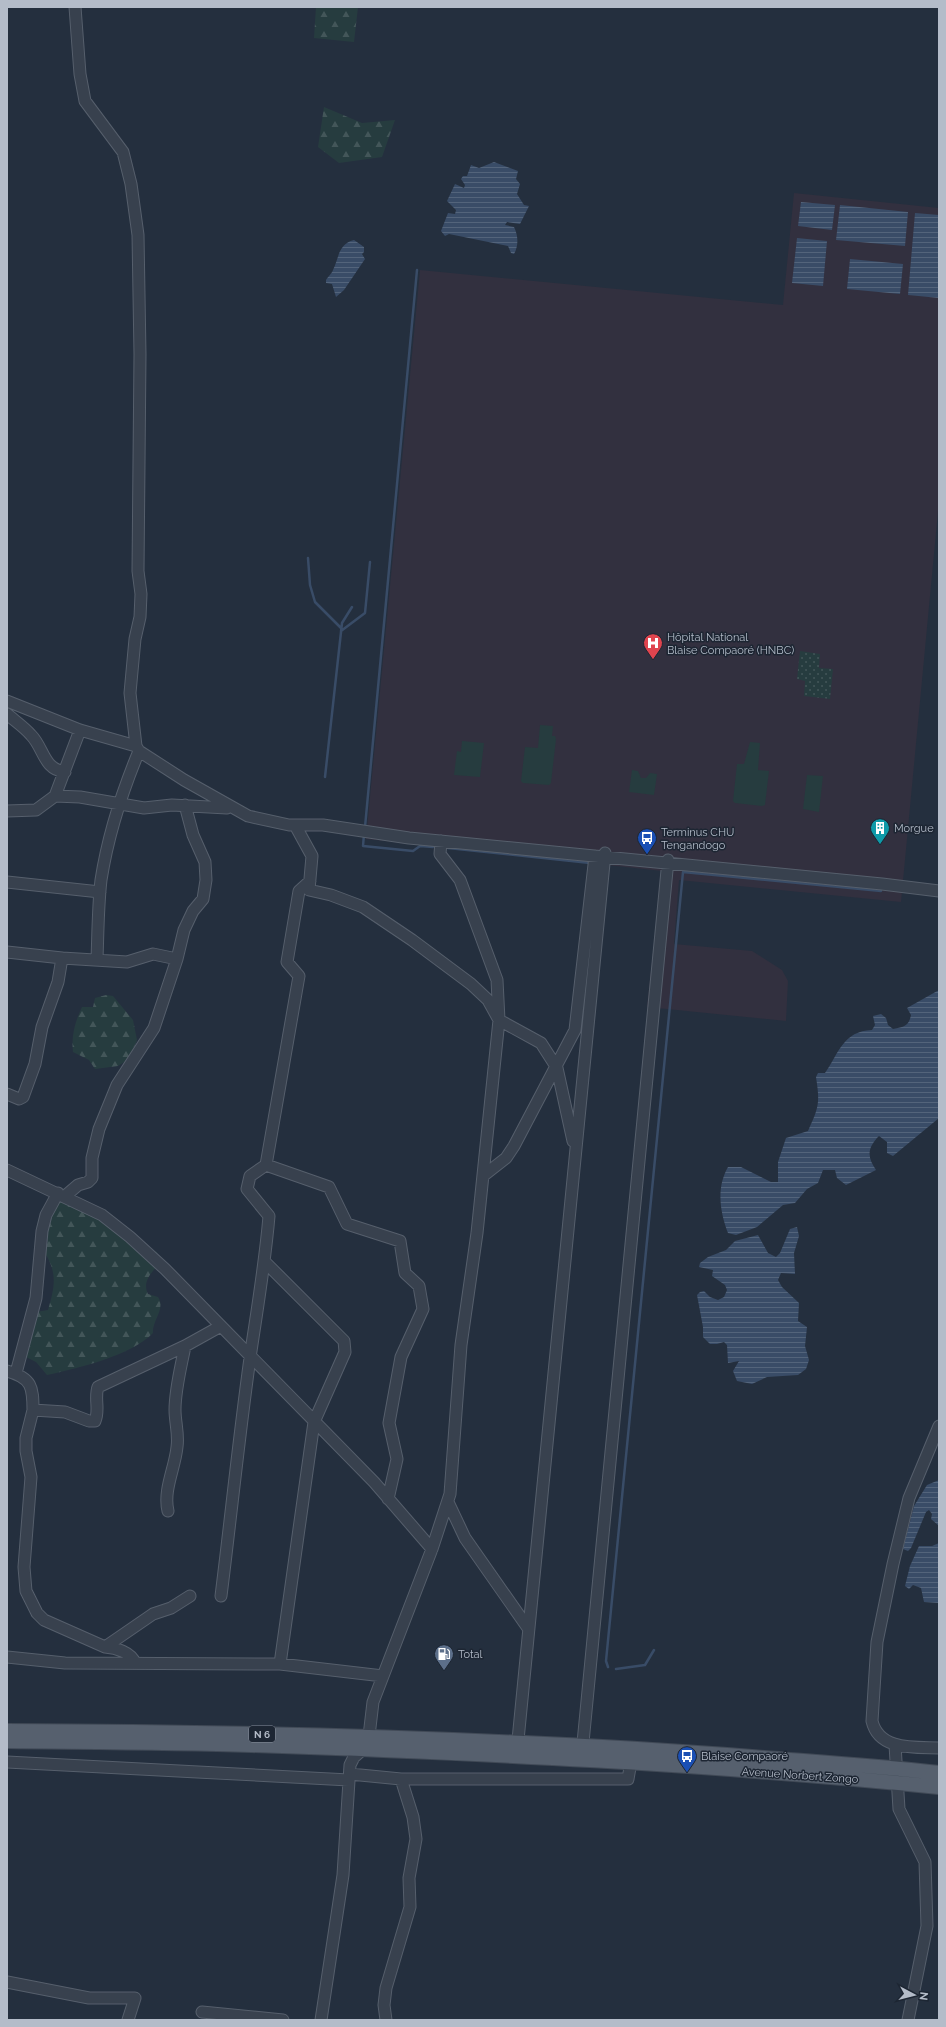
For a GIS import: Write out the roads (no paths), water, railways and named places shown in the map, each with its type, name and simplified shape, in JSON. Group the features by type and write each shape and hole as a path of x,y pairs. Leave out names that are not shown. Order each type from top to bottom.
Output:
{"main road":[{"name":"N 6","path":"7,1730 369,1736 517,1749"},
{"name":"N 6","path":"7,1741 249,1745 362,1750 517,1749"},
{"name":"Avenue Norbert Zongo","path":"517,1749 582,1745 896,1768 939,1773"},
{"name":"Avenue Norbert Zongo","path":"517,1749 581,1759 897,1783 939,1788"}],"street":[{"path":"76,7 80,74 84,101 124,152 131,184 138,236 140,354 138,571 141,594 140,617 135,639 130,693 138,748 119,805 105,856 100,892 97,959"},
{"path":"7,701 80,730 138,748 158,764 248,816 295,825 323,825 441,841 601,855 939,891"},
{"path":"7,714 31,735 40,746 49,766 57,771 65,772"},
{"path":"7,810 36,810 55,796 80,730"},
{"path":"55,796 80,797 119,805 144,808 157,808 165,805 227,808 230,806"},
{"path":"135,1662 134,1658 115,1648 105,1647 44,1620 37,1613 26,1591 24,1567 31,1477 26,1450 26,1438 33,1410 34,1395 31,1385 26,1379 12,1372 36,1298 42,1231 46,1215 61,1195 78,1185 88,1182 92,1178 92,1158 98,1129 117,1085 154,1028 177,958 184,930 193,911 203,899 206,880 206,862 193,835 185,805"},
{"path":"295,825 312,856 309,890 331,895 363,907 412,940 471,984 488,1000 499,1020 541,1043 557,1068 575,1149"},
{"path":"321,2020 343,1875 352,1761 362,1750 369,1736 373,1702 432,1549 448,1502 461,1345 484,1176 499,1020 498,980 460,880 440,854 441,841"},
{"path":"484,1176 506,1158 514,1146 557,1068 575,1030 578,1019 601,855"},
{"path":"517,1749 575,1149 601,855"},
{"path":"581,1759 668,862"},
{"path":"222,1596 250,1355 265,1262 269,1216 247,1189 250,1176 266,1165 299,976 287,962 299,891 310,881"},
{"path":"7,882 100,892"},
{"path":"7,952 62,958 127,962 153,954 177,958"},
{"path":"7,1094 19,1099 23,1096 36,1064 42,1027 58,982 62,958"},
{"path":"266,1165 329,1187 347,1224 400,1241 405,1273 419,1286 422,1309 401,1357 389,1422 398,1459 388,1499"},
{"path":"7,1170 102,1215 130,1236 250,1355 388,1499 432,1549"},
{"path":"265,1262 344,1341 345,1352 314,1422 280,1664"},
{"path":"33,1410 65,1412 89,1421 95,1421 98,1416 96,1393 98,1387 185,1346 222,1326"},
{"path":"168,1511 166,1504 178,1445 175,1410 176,1394 185,1346"},
{"path":"939,1426 909,1498 893,1564 877,1642 872,1721 877,1733 895,1745 939,1748"},
{"path":"448,1502 465,1538 528,1628"},
{"path":"105,1647 153,1614 170,1608 190,1596"},
{"path":"7,1657 65,1663 135,1662 280,1664 383,1676"},
{"path":"895,1745 899,1809 925,1862 927,1926 908,2020"},
{"path":"7,1762 401,1779 628,1779 631,1762"},
{"path":"386,2020 384,2006 386,1988 410,1907 410,1878 416,1839 413,1816 401,1779"},
{"path":"7,1982 89,1998 135,1998 128,2020"},
{"path":"202,2012 283,2020"}],"water":[{"path":"494,162 518,171 516,179 520,184 517,194 524,205 529,206 520,224 507,222 505,225 514,227 516,233 517,244 514,254 511,253 508,246 449,234 445,236 441,231 448,213 455,214 456,210 447,201 455,184 464,188 465,185 461,179 463,176 467,176 471,165 479,168"},
{"path":"801,202 835,205 832,230 798,226"},
{"path":"840,205 908,212 905,246 836,240"},
{"path":"915,213 939,215 939,298 908,295"},
{"path":"797,238 827,241 823,286 792,283"},
{"path":"354,240 364,247 364,252 362,254 365,259 344,290 336,297 332,284 326,283 326,280 332,271 342,248"},
{"path":"850,259 903,264 900,294 847,289"},
{"path":"939,990 939,1118 893,1156 887,1153 887,1142 879,1136 870,1149 871,1161 876,1170 846,1185 837,1178 835,1170 823,1170 818,1183 807,1189 795,1203 783,1205 757,1227 736,1235 728,1233 720,1200 722,1183 728,1167 741,1167 771,1182 778,1182 778,1162 786,1138 808,1131 814,1116 818,1105 816,1077 818,1073 825,1073 843,1044 854,1034 872,1030 875,1025 873,1016 881,1014 886,1018 888,1025 893,1029 903,1027 909,1022 911,1015 907,1008"},
{"path":"797,1227 799,1236 794,1253 795,1274 781,1273 778,1280 782,1287 799,1303 798,1321 807,1327 805,1346 809,1360 806,1369 798,1375 767,1377 752,1384 737,1381 733,1371 739,1361 728,1363 727,1345 724,1342 710,1344 703,1337 703,1327 697,1295 704,1291 710,1297 718,1300 724,1297 727,1290 725,1285 712,1276 713,1270 699,1267 700,1263 708,1257 726,1250 735,1241 758,1235 768,1253 776,1257 780,1253 790,1229"},
{"path":"939,1480 939,1526 931,1519 932,1514 929,1510 926,1512 911,1548 908,1551 903,1549 914,1506 927,1485"},
{"path":"939,1543 939,1603 924,1602 921,1588 913,1585 909,1589 905,1586 910,1566 919,1546 932,1546"}],"waterway":[{"path":"365,827 417,270"},
{"path":"308,558 310,585 315,602 341,628"},
{"path":"341,631 365,613 370,562"},
{"path":"325,777 342,623 352,607"},
{"path":"364,834 363,846 413,851 420,846 433,847"},
{"path":"448,848 590,863"},
{"path":"608,1667 606,1661 683,872 881,891"},
{"path":"616,1669 645,1665 654,1650"}],"place":[{"name":"Hôpital National Blaise Compaoré (HNBC)","path":"653,660"},
{"name":"Morgue","path":"880,845"},
{"name":"Terminus CHU Tengandogo","path":"647,855"},
{"name":"Total","path":"444,1671"},
{"name":"Blaise Compaoré","path":"687,1773"}]}
